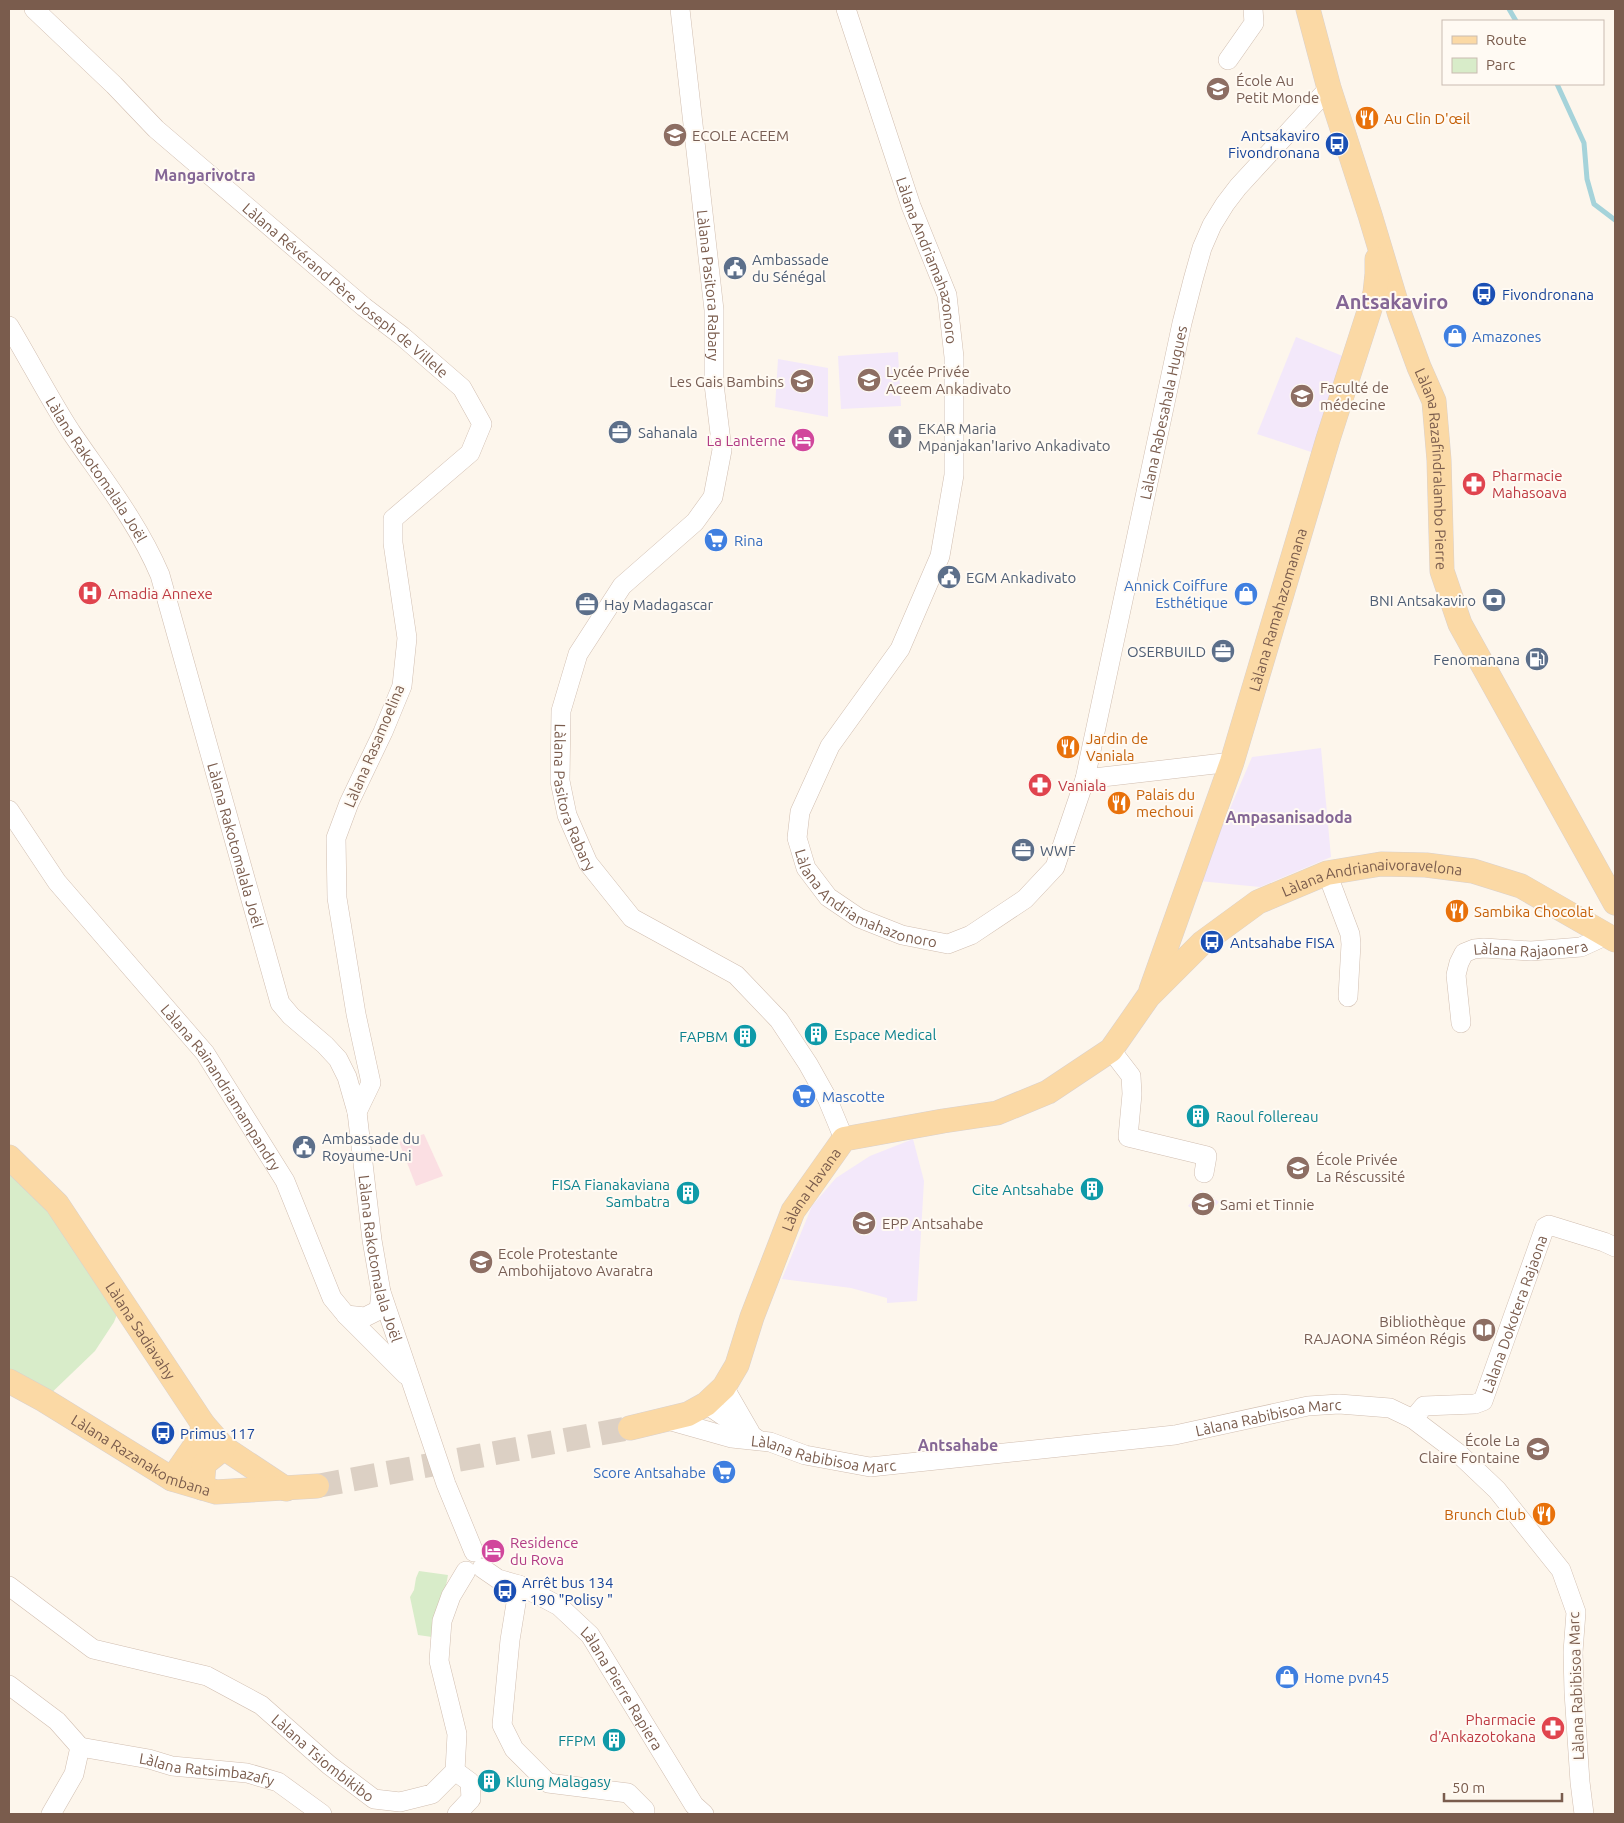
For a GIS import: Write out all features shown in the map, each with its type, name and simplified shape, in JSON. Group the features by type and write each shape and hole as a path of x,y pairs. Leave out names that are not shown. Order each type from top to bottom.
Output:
{"main road":[{"path":"1308,9 1329,88 1370,215 1409,316 1380,318 1366,322"},
{"name":"Làlana Ramahazomanana","path":"1148,997 1232,762 1328,439 1375,293 1377,255 1370,215"},
{"name":"Làlana Razafindralambo Pierre","path":"1409,316 1435,365 1437,384 1434,401 1439,460 1442,571 1460,624 1615,903"},
{"name":"Làlana Andrianaivoravelona","path":"1148,997 1202,943 1258,902 1327,873 1381,864 1426,865 1473,871 1521,886 1613,936"},
{"path":"1174,928 1186,942 1202,943"},
{"name":"Làlana Havana","path":"630,1428 688,1414 706,1404 724,1387 738,1365 752,1318 793,1211 844,1139 943,1120 997,1113 1048,1092 1111,1050 1148,997"},
{"name":"Làlana Sadiavahy","path":"9,1157 57,1204 203,1424 224,1448 286,1489"},
{"name":"Làlana Razanakombana","path":"9,1381 44,1400 172,1479 216,1492 317,1486"},
{"path":"172,1479 201,1437 203,1424"},
{"path":"202,1488 204,1464 224,1448"}],"street":[{"name":"Làlana Révérand Père Joseph de Villele","path":"34,9 114,85 156,129 462,388 476,412"},
{"name":"Làlana Pasitora Rabary","path":"680,9 714,310 714,384 722,450 713,497 695,522 622,586 578,654 561,711 560,781 567,815 588,863 632,918 736,975 779,1020 808,1064 826,1098 844,1139"},
{"name":"Làlana Andriamahazonoro","path":"846,9 911,206 947,295 954,356 954,475 940,556 900,649 830,746 800,812 797,838 806,868 828,897 859,918 902,935 948,944 971,935 1026,899 1055,867 1086,779"},
{"path":"1228,60 1254,22 1253,9"},
{"name":"Làlana Rabesahala Hugues","path":"1086,779 1182,323 1202,248 1212,226 1229,198 1329,88"},
{"name":"Làlana Rakotomalala Joël","path":"9,326 70,431 121,503 150,551 160,575 280,1003 291,1016 338,1058 347,1076 357,1112 372,1240 381,1292 446,1484 453,1531 471,1562"},
{"name":"Làlana Rasamoelina","path":"357,1112 371,1083 356,1014 337,898 336,838 349,803 383,732 402,686 407,638 392,543 392,520 470,453 482,424 476,412"},
{"path":"1086,779 1232,762"},
{"name":"Làlana Rainandriamampandry","path":"9,810 57,882 205,1053 285,1181 332,1298 346,1316 409,1377"},
{"path":"1327,873 1352,944 1348,997"},
{"name":"Làlana Rajaonera","path":"1461,1023 1456,975 1464,953 1484,948 1531,951 1581,947 1613,936"},
{"path":"1111,1050 1131,1076 1132,1094 1128,1137 1207,1156 1204,1173"},
{"name":"Làlana Dokotera Rajaona","path":"1412,1419 1424,1406 1475,1404 1483,1401 1544,1227 1549,1225 1615,1247"},
{"path":"346,1316 365,1317 379,1310 381,1292"},
{"path":"724,1387 762,1440"},
{"path":"706,1404 762,1440"},
{"name":"Làlana Rabibisoa Marc","path":"668,1420 732,1438 762,1440 805,1455 870,1467 1175,1435 1308,1406 1339,1404 1390,1408 1412,1419 1458,1453 1497,1490 1561,1570 1576,1612 1573,1652 1574,1692 1584,1814"},
{"path":"457,1814 471,1799 470,1782 455,1771 457,1734 438,1661 442,1621 451,1596 471,1562"},
{"name":"Làlana Pierre Rapiera","path":"471,1562 498,1579 519,1586 559,1606 590,1635 694,1805 704,1814"},
{"name":"Làlana Tsiombikibo","path":"9,1586 93,1649 207,1676 260,1705 329,1766 374,1800 400,1802 432,1794 455,1771"},
{"path":"519,1586 510,1640 502,1725 514,1749 548,1783 628,1793 645,1810 645,1814"},
{"path":"9,1685 57,1721 80,1747 74,1774 51,1814"},
{"name":"Làlana Ratsimbazafy","path":"80,1747 148,1759 172,1766 247,1773 278,1782 322,1814"}],"shaded area":[{"name":"Faculté de médecine","path":"1296,337 1345,357 1314,453 1257,434"},
{"name":"Lycée Privée Aceem Ankadivato","path":"898,352 901,406 841,409 838,356"},
{"name":"Les Gais Bambins","path":"778,359 828,368 828,417 775,407"},
{"path":"1321,748 1331,857 1260,887 1199,881 1252,757"},
{"path":"424,1134 443,1176 416,1186 399,1142"},
{"name":"EPP Antsahabe","path":"913,1139 924,1181 917,1301 887,1303 887,1298 851,1288 782,1279 812,1206 836,1178 870,1156"},
{"name":"Sami et Tinnie","path":"1201,1190 1219,1202 1205,1217 1188,1206"}],"green space":[{"path":"9,1157 122,1302 114,1322 95,1351 44,1400 9,1381"},
{"path":"419,1571 448,1575 442,1607 432,1637 418,1635 410,1597"}],"waterway":[{"path":"1509,9 1515,20"},
{"path":"1557,85 1584,143 1587,179 1594,204 1615,220"}],"tunnel":[{"path":"317,1486 630,1428"}],"place":[{"name":"École Au Petit Monde","path":"1218,89"},
{"name":"Au Clin D'œil","path":"1367,118"},
{"name":"ECOLE ACEEM","path":"675,135"},
{"name":"Antsakaviro Fivondronana","path":"1337,144"},
{"name":"Ambassade du Sénégal","path":"735,268"},
{"name":"Fivondronana","path":"1484,294"},
{"name":"Amazones","path":"1455,336"},
{"name":"Lycée Privée Aceem Ankadivato","path":"869,380"},
{"name":"Les Gais Bambins","path":"802,381"},
{"name":"Faculté de médecine","path":"1302,396"},
{"name":"Sahanala","path":"620,432"},
{"name":"EKAR Maria Mpanjakan'Iarivo Ankadivato","path":"900,437"},
{"name":"La Lanterne","path":"803,440"},
{"name":"Pharmacie Mahasoava","path":"1474,484"},
{"name":"Rina","path":"716,540"},
{"name":"EGM Ankadivato","path":"949,577"},
{"name":"Amadia Annexe","path":"90,593"},
{"name":"Annick Coiffure Esthétique","path":"1246,594"},
{"name":"BNI Antsakaviro","path":"1494,600"},
{"name":"Hay Madagascar","path":"587,604"},
{"name":"OSERBUILD","path":"1223,651"},
{"name":"Fenomanana","path":"1537,659"},
{"name":"Jardin de Vaniala","path":"1068,747"},
{"name":"Vaniala","path":"1040,785"},
{"name":"Palais du mechoui","path":"1119,803"},
{"name":"WWF","path":"1023,850"},
{"name":"Sambika Chocolat","path":"1457,911"},
{"name":"Antsahabe FISA","path":"1212,942"},
{"name":"Espace Medical","path":"816,1034"},
{"name":"FAPBM","path":"745,1036"},
{"name":"Mascotte","path":"804,1096"},
{"name":"Raoul follereau","path":"1198,1116"},
{"name":"Ambassade du Royaume-Uni","path":"304,1147"},
{"name":"École Privée La Réscussité","path":"1298,1168"},
{"name":"Cite Antsahabe","path":"1092,1189"},
{"name":"FISA Fianakaviana Sambatra","path":"688,1193"},
{"name":"Sami et Tinnie","path":"1203,1204"},
{"name":"EPP Antsahabe","path":"864,1223"},
{"name":"Ecole Protestante Ambohijatovo Avaratra","path":"481,1262"},
{"name":"Bibliothèque RAJAONA Siméon Régis","path":"1484,1330"},
{"name":"Primus 117","path":"163,1433"},
{"name":"École La Claire Fontaine","path":"1538,1449"},
{"name":"Score Antsahabe","path":"724,1472"},
{"name":"Brunch Club","path":"1544,1514"},
{"name":"Residence du Rova","path":"493,1551"},
{"name":"Arrêt bus 134 - 190 \"Polisy \"","path":"505,1591"},
{"name":"Home pvn45","path":"1287,1677"},
{"name":"Pharmacie d'Ankazotokana","path":"1553,1728"},
{"name":"FFPM","path":"614,1740"},
{"name":"Klung Malagasy","path":"489,1781"}],"district":[{"name":"Mangarivotra","path":"205,175"},
{"name":"Antsakaviro","path":"1392,301"},
{"name":"Ampasanisadoda","path":"1289,817"},
{"name":"Antsahabe","path":"958,1445"}]}
